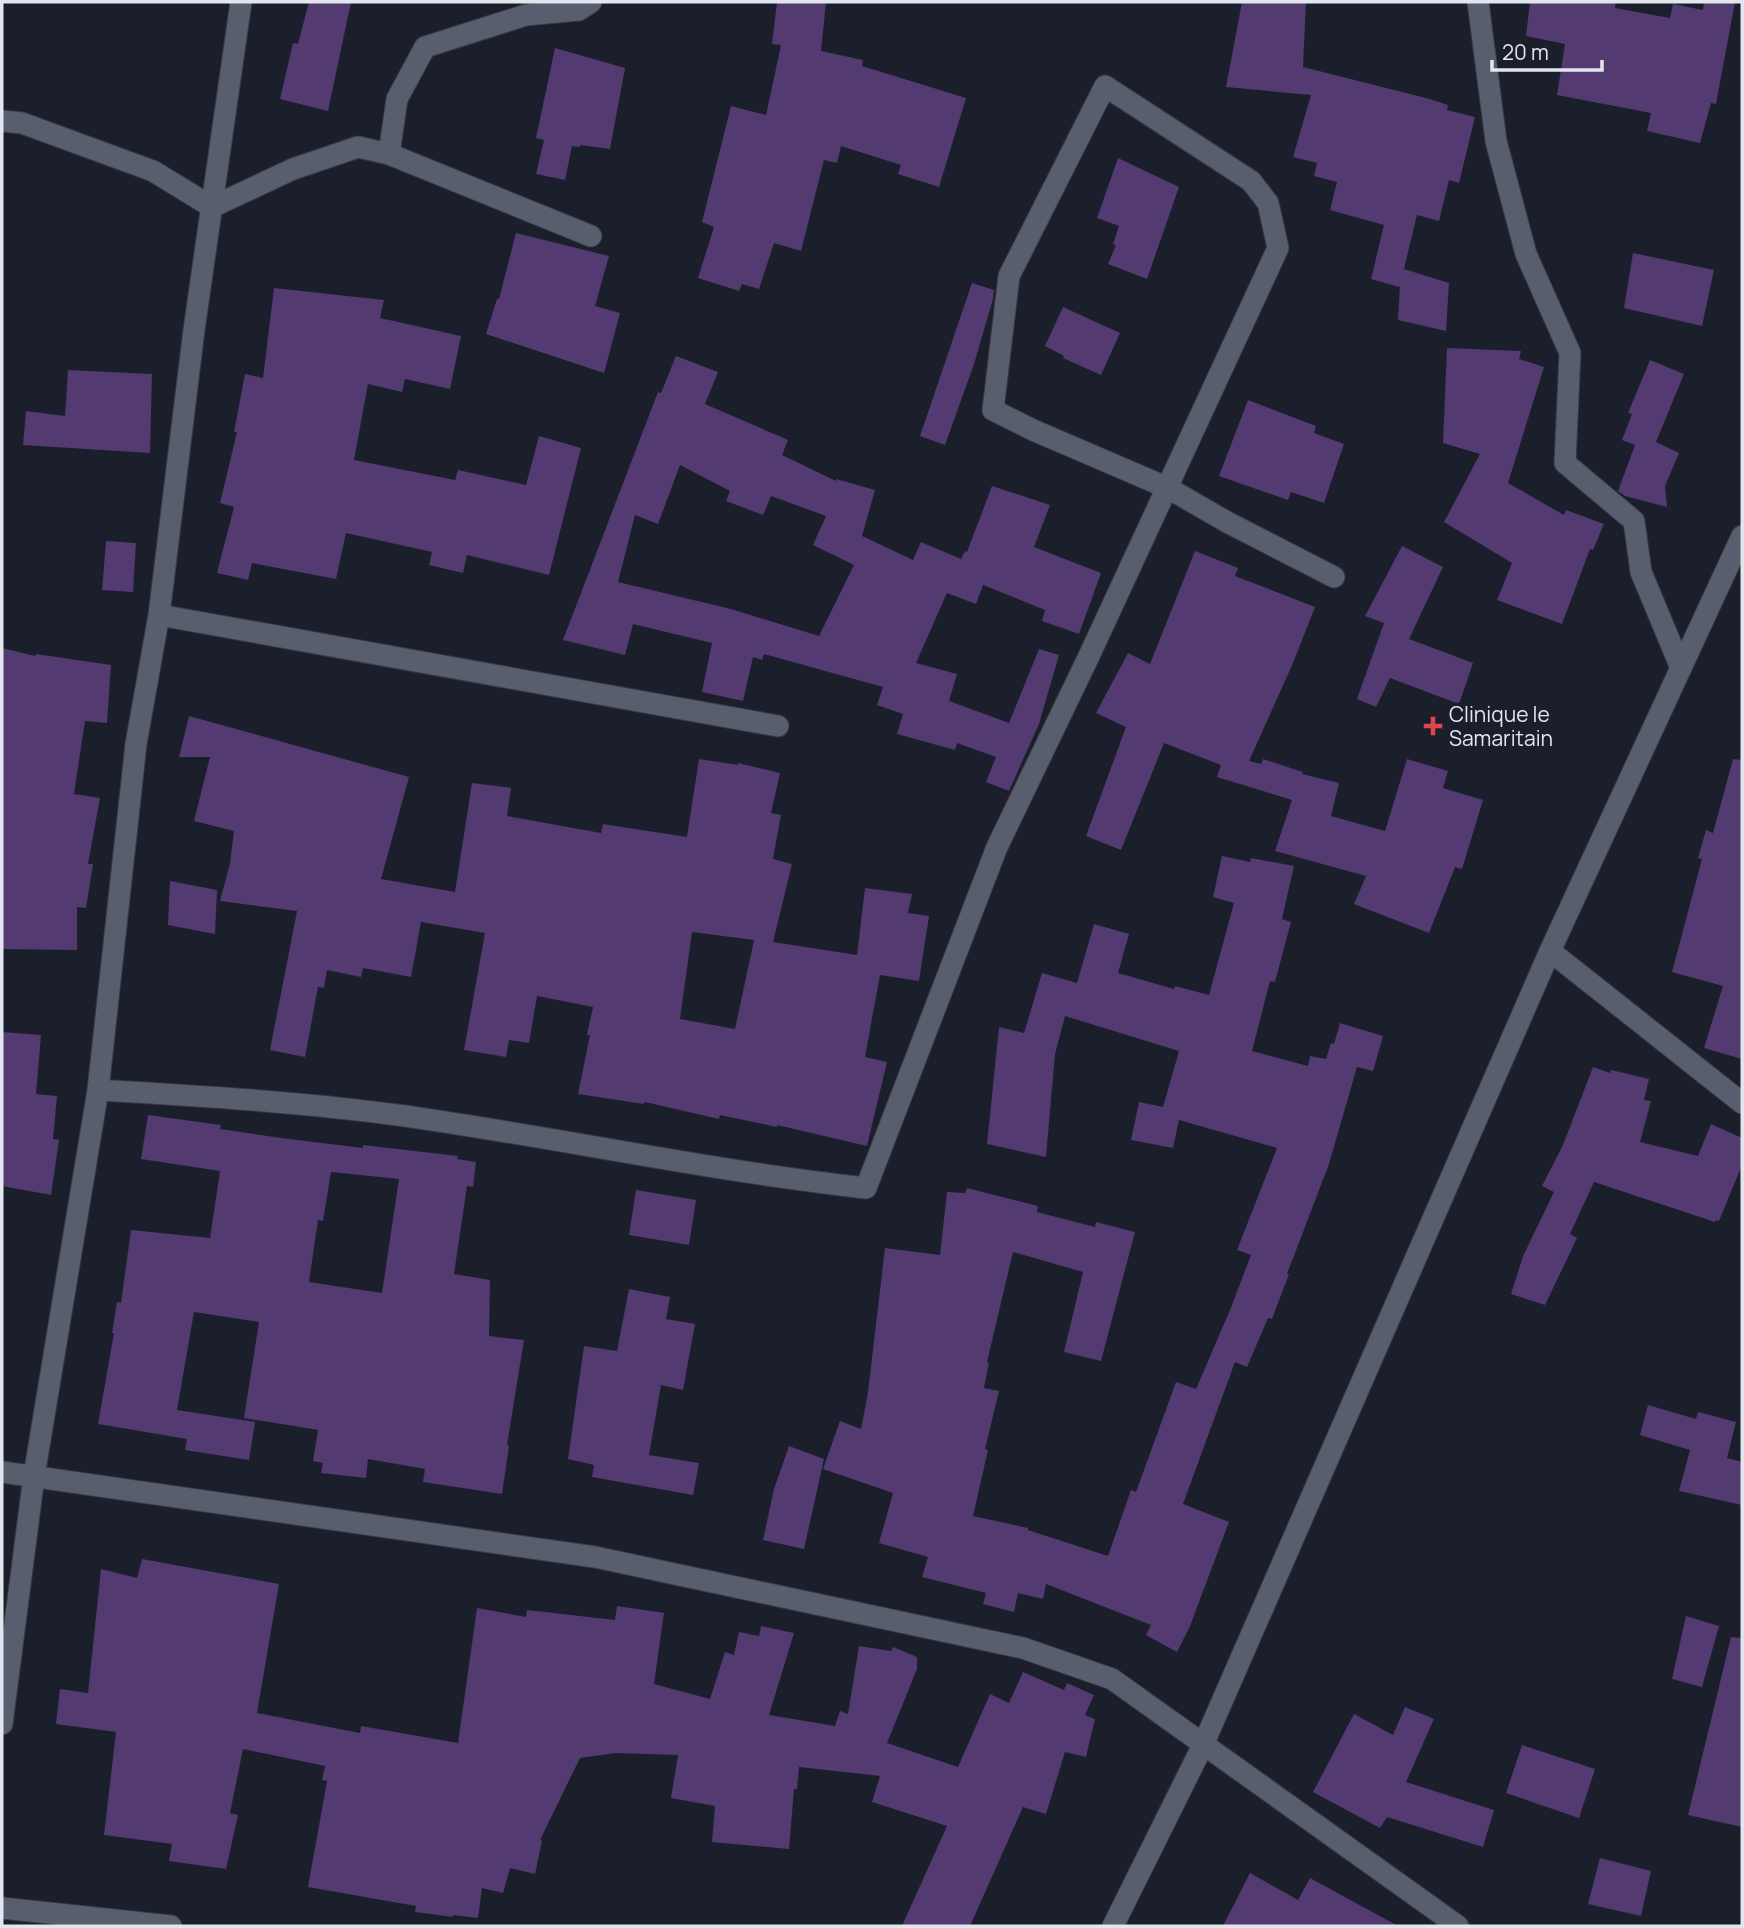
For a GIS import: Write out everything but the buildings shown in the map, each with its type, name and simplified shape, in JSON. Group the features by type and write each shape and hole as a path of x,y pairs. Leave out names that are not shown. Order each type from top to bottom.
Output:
{"street":[{"path":"2,1724 34,1476 98,1090 136,744 159,615 194,330 241,2"},
{"path":"389,154 397,99 425,47 526,15 579,10 591,2"},
{"path":"1478,2 1500,153 1526,254 1570,353 1565,463 1634,521 1641,572 1681,668"},
{"path":"98,1090 245,1099 404,1116 659,1156 774,1178 866,1188 998,847 1168,488 1278,248 1268,203 1251,181 1104,86 1009,276 993,410 1168,488 1334,578"},
{"path":"2,121 22,123 153,171 212,207"},
{"path":"212,207 293,169 358,148 389,154 591,236"},
{"path":"1113,1926 1203,1745 1550,951 1742,536"},
{"path":"159,615 778,726"},
{"path":"1550,951 1742,1103"},
{"path":"2,1472 595,1558 1023,1648 1112,1679 1458,1926"},
{"path":"2,1908 171,1926"}],"place":[{"name":"Clinique le Samaritain","path":"1433,726"}]}
